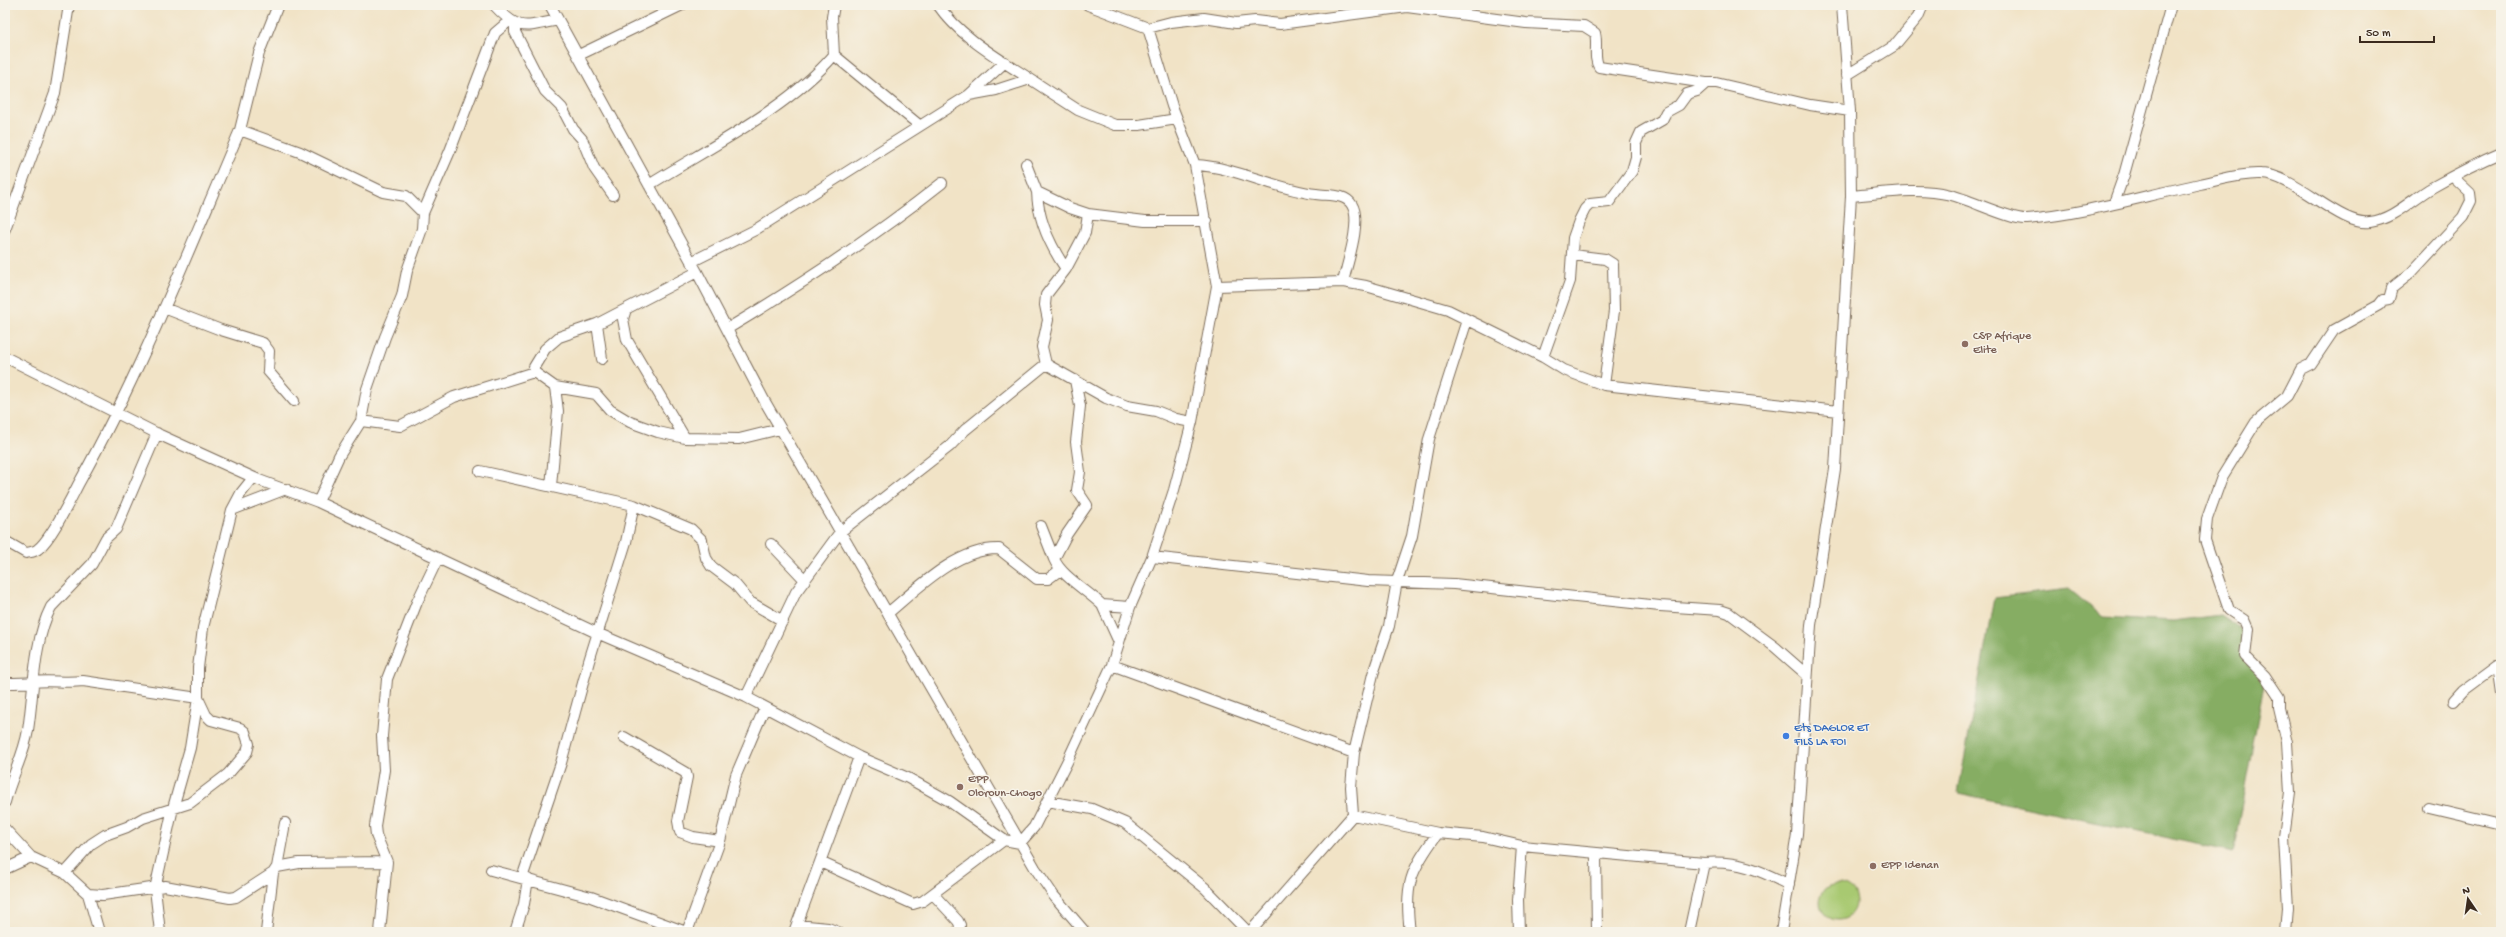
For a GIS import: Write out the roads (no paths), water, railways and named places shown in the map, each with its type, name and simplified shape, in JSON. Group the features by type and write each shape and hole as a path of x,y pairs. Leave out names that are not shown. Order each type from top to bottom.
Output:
{"street":[{"path":"5,229 55,92 69,5"},
{"path":"5,541 26,553 36,550 43,544 90,464 116,412 164,308 240,130 259,53 278,5"},
{"path":"494,5 512,23 515,32 545,91 562,108 573,129 582,139 594,168 613,195"},
{"path":"579,55 682,5"},
{"path":"649,185 786,98 825,66 834,55 832,17 834,5"},
{"path":"938,5 957,27 1004,62 1078,110 1115,126 1139,125 1177,119"},
{"path":"1088,5 1148,28 1171,22 1204,18 1236,23 1254,21 1280,24 1390,7 1422,7 1526,23 1584,26 1595,33 1597,41 1596,61 1599,67 1706,83 1850,111"},
{"path":"1781,932 1797,834 1807,675 1818,572 1829,516 1835,469 1851,196 1850,111 1842,5"},
{"path":"1847,75 1894,46 1918,17 1923,5"},
{"path":"2114,203 2124,175 2171,5"},
{"path":"553,6 558,20 579,55 697,272 780,429 1020,842 1054,896 1085,932"},
{"path":"318,502 339,456 361,420 367,389 385,337 402,296 407,271 422,229 423,213 450,151 495,33 512,23 528,26 558,20"},
{"path":"1020,842 1034,826 1048,801 1112,665 1118,640 1130,607 1152,557 1174,490 1192,422 1217,286 1207,221 1195,165 1177,119 1148,28"},
{"path":"834,55 919,125"},
{"path":"691,262 762,226 919,125 969,95 1004,62"},
{"path":"969,95 996,90 1030,79"},
{"path":"1543,357 1570,281 1573,238 1585,208 1590,204 1609,202 1613,198 1632,171 1636,157 1636,143 1641,132 1662,120 1666,112 1679,105 1688,94 1697,91 1706,83"},
{"path":"240,130 300,152 383,192 406,196 423,213"},
{"path":"1851,196 1912,190 1930,192 1970,200 2021,219 2060,216 2248,174 2262,173 2316,197 2350,219 2368,223 2388,216 2453,177 2465,168 2501,153"},
{"path":"1026,164 1037,192 1044,224 1051,244 1066,270"},
{"path":"1195,165 1224,168 1308,193 1340,196 1348,200 1353,206 1356,222 1342,282"},
{"path":"2286,932 2288,908 2284,838 2290,792 2286,742 2279,708 2279,697 2265,676 2246,656 2248,629 2244,620 2229,610 2223,597 2213,560 2204,540 2207,519 2222,477 2237,449 2256,422 2287,396 2301,369 2312,364 2334,330 2379,305 2383,300 2389,298 2392,288 2411,273 2463,218 2471,201 2470,193 2453,177"},
{"path":"727,329 837,262 893,222 942,183"},
{"path":"1037,192 1070,208 1088,214 1145,220 1207,221"},
{"path":"1088,214 1085,233 1066,270 1046,295 1045,306 1048,320 1042,348 1046,364 1106,398 1127,406 1156,411 1176,420 1192,422"},
{"path":"1572,256 1605,259 1612,262 1614,267 1614,311 1604,385"},
{"path":"534,372 534,367 551,343 559,337 597,324 697,272"},
{"path":"1217,286 1342,282 1366,286 1448,310 1543,357 1564,370 1604,385 1838,411"},
{"path":"164,308 263,343 269,350 268,372 294,401"},
{"path":"626,309 623,319 627,340 685,438"},
{"path":"1048,801 1092,809 1125,823 1205,888 1249,932 1353,815 1351,787 1354,753 1373,674 1389,626 1397,582 1412,536 1429,439 1467,320"},
{"path":"597,324 602,359"},
{"path":"6,361 253,478 318,502 597,633 746,697 859,757 908,778 949,801 1004,840 1020,842"},
{"path":"746,697 796,592 840,532 950,446 965,430 1046,364"},
{"path":"361,420 400,426 454,397 534,372"},
{"path":"534,372 555,387 596,394 610,410 630,422 658,432 685,438 738,438 780,429"},
{"path":"1054,559 1066,534 1087,504 1077,490 1080,472 1076,442 1080,406 1075,380"},
{"path":"550,486 558,411 555,387"},
{"path":"5,802 11,778 24,749 33,682 47,614 51,607 92,564 106,538 116,529 157,433"},
{"path":"480,471 634,505 691,529 702,540 706,558 711,566 735,584 750,602 782,621"},
{"path":"160,932 156,889 173,808 190,748 198,698 198,668 203,628 232,510 241,493 253,478"},
{"path":"232,510 286,489"},
{"path":"516,932 524,904 525,878 561,764 597,633 626,542 634,505"},
{"path":"1041,526 1060,570 1089,591 1102,605 1118,640"},
{"path":"771,544 805,580"},
{"path":"888,613 938,570 980,550 999,549 1036,579 1048,579 1060,570"},
{"path":"1152,557 1340,578 1454,584 1660,606 1720,610 1729,613 1758,634 1807,675"},
{"path":"380,932 387,862 376,835 375,826 384,770 382,736 388,679 411,615 438,558"},
{"path":"1102,605 1130,607"},
{"path":"2499,664 2501,694"},
{"path":"2454,701 2463,691 2499,664"},
{"path":"1112,665 1354,753"},
{"path":"5,683 64,683 83,681 198,698"},
{"path":"65,873 91,844 105,835 128,827 143,818 166,813 173,808 190,803 228,774 247,752 249,744 248,737 240,728 211,720 206,715 198,698"},
{"path":"491,870 591,897 686,932 720,841 736,775 765,707"},
{"path":"624,737 686,773 688,777 678,821 680,832 693,837 720,841"},
{"path":"838,932 828,928 796,928 859,757"},
{"path":"2430,808 2501,825"},
{"path":"1353,815 1438,833 1483,837 1522,846 1704,863 1724,861 1745,864 1789,884"},
{"path":"266,932 275,870 285,823"},
{"path":"5,829 19,841 31,857 65,873 88,894 99,932"},
{"path":"1410,932 1407,905 1408,887 1422,854 1438,833"},
{"path":"820,862 913,904 923,901 933,894 1004,840"},
{"path":"1519,932 1518,900 1522,846"},
{"path":"1596,854 1597,932"},
{"path":"5,869 31,857"},
{"path":"88,894 103,895 172,887 236,897 275,870 299,863 387,862"},
{"path":"1689,932 1704,863"},
{"path":"933,894 958,921 960,925 959,932"}],"place":[{"name":"CSP Afrique Elite","path":"1965,344"},
{"name":"Ets DAGLOR ET FILS LA FOI","path":"1786,736"},
{"name":"EPP Oloroun-Chogo","path":"960,787"},
{"name":"EPP Idenan","path":"1873,866"}]}
